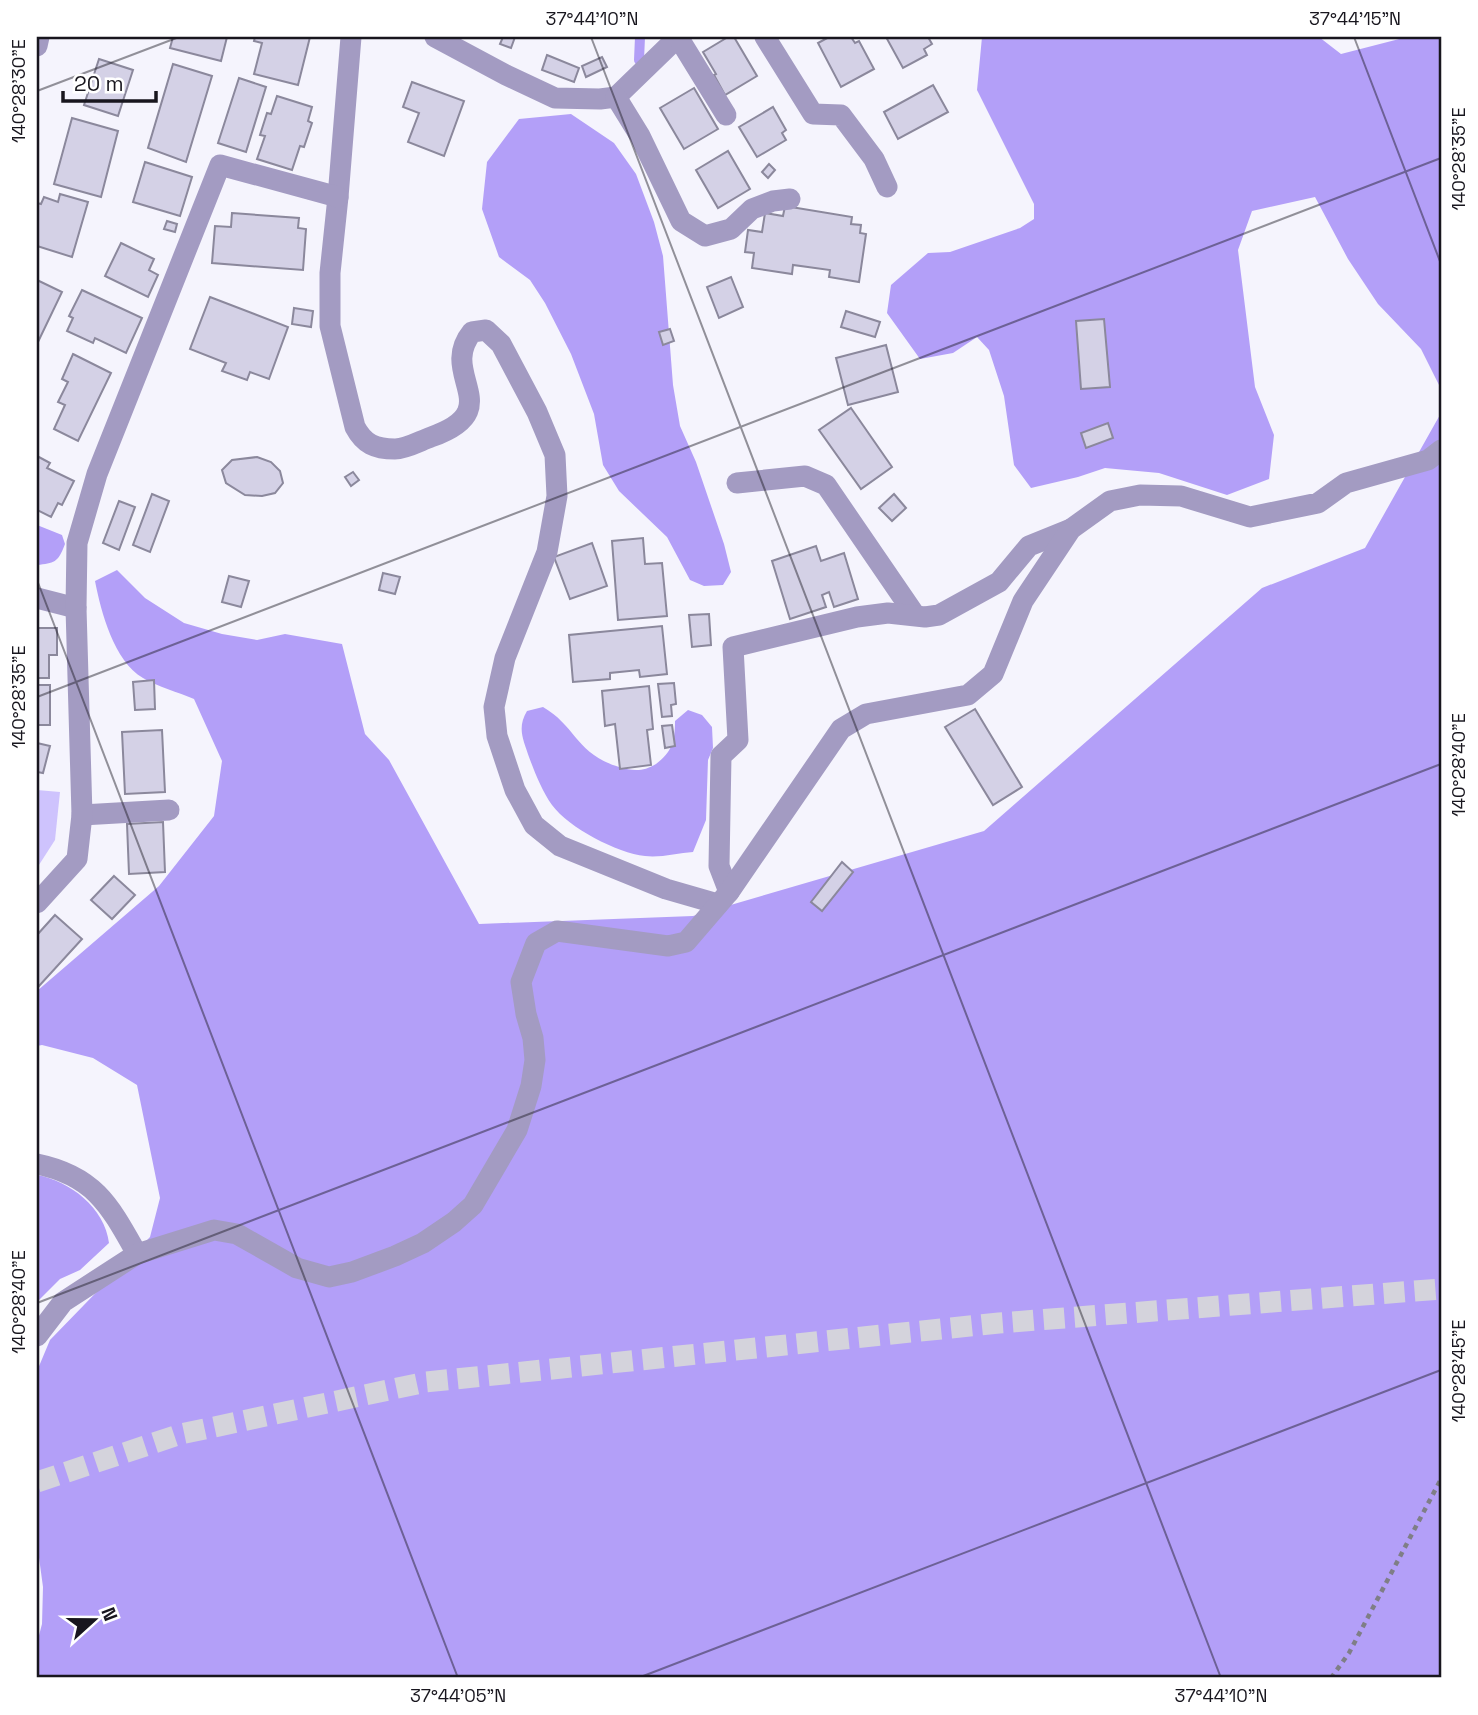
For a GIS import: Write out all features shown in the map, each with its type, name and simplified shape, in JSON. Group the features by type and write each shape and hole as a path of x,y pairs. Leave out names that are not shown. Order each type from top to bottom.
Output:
{"street":[{"path":"37,46 39,37"},
{"path":"351,37 330,272 330,326 355,427 361,439 370,446 397,449 435,436 463,422 471,404 461,364 463,346 472,332 486,330 501,344 537,412 555,455 557,496 547,552 505,658 494,707 497,736 515,790 534,824 560,846 666,889 724,898"},
{"path":"435,37 506,75 555,97 600,99 616,97 678,37 726,116"},
{"path":"765,37 813,114 841,115 874,159 887,187"},
{"path":"616,97 640,136 681,221 705,236 731,229 752,209 773,201 790,199"},
{"path":"37,902 77,859 82,815 76,608 77,542 97,474 220,164 338,197"},
{"path":"724,898 719,866 721,756 738,740 733,647 857,617 888,613 925,617 939,615 999,582 1029,546 1071,529 1110,501 1140,495 1181,496 1251,517 1318,503 1346,483 1428,460 1441,450"},
{"path":"737,483 805,476 826,485 915,615"},
{"path":"37,1336 63,1302 137,1254 214,1230 237,1234 297,1268 329,1277 352,1272 422,1243 454,1222 473,1205 517,1130 531,1086 535,1060 533,1038 521,982 536,943 556,931 668,946 686,942 724,898 841,729 866,714 968,695 993,674 1023,601 1071,529"},
{"path":"37,598 76,608"},
{"path":"82,815 169,810"},
{"path":"37,1164 53,1167 83,1181 110,1207 137,1254"}],"path":[{"path":"1331,1678 1349,1653 1441,1479"}],"shaded area":[{"path":"982,37 1319,37 1341,54 1407,37 1441,37 1441,389 1421,349 1378,304 1348,259 1315,197 1252,211 1238,250 1255,387 1274,435 1269,479 1227,495 1159,473 1105,468 1031,488 1014,465 1004,396 989,350 977,337 953,353 920,359 887,313 891,285 928,253 950,252 1020,228 1034,219 1034,204 977,90"},
{"path":"571,114 614,143 636,174 654,222 663,256 673,385 680,426 696,462 724,544 731,572 723,585 704,586 690,580 667,537 619,491 603,465 594,414 571,354 530,280 499,257 482,209 487,162 519,119"},
{"path":"1441,413 1441,1678 37,1678 37,1643 42,1624 43,1587 37,1543 37,1371 50,1340 150,1237 160,1198 137,1085 93,1058 37,1046 37,991 159,886 214,816 222,761 194,699 143,678 124,660 110,635 95,581 117,570 145,598 184,623 222,634 257,640 285,634 342,644 365,734 389,760 479,924 693,916 984,831 1262,588 1365,548"},
{"path":"37,525 62,535 65,544 58,558 37,565"},
{"path":"543,707 554,714 594,755 619,767 633,770 651,767 666,755 673,740 675,721 688,710 702,715 712,727 713,748 708,760 706,820 693,852 657,856 634,854 594,838 560,814 548,800 539,782 522,734 522,723 527,711"},
{"path":"37,790 60,792 55,840 37,868"},
{"path":"37,1175 62,1183 84,1198 101,1218 109,1243 80,1270 60,1279 37,1302"}],"building":[{"path":"173,37 227,37 221,61 170,48"},
{"path":"255,37 310,37 298,85 254,74 262,43 254,41"},
{"path":"503,37 515,37 511,48 500,44"},
{"path":"728,37 734,37 757,76 725,95 703,52"},
{"path":"829,37 851,37 855,43 859,41 874,69 841,87 818,43"},
{"path":"886,37 928,37 932,44 924,49 927,55 903,68"},
{"path":"547,55 579,68 574,82 542,70"},
{"path":"602,57 607,67 586,77 582,66"},
{"path":"99,59 133,70 118,116 84,105"},
{"path":"173,64 212,76 186,162 148,148"},
{"path":"239,78 266,87 246,152 218,143"},
{"path":"412,82 464,101 444,156 408,142 419,113 403,107"},
{"path":"933,85 948,112 898,139 884,112"},
{"path":"694,88 718,129 684,149 660,108"},
{"path":"277,96 312,107 308,121 312,123 292,170 257,159 265,136 260,135 267,113 271,114"},
{"path":"773,107 786,130 782,133 786,140 757,157 739,127"},
{"path":"72,118 118,131 101,197 54,184"},
{"path":"728,151 750,189 718,208 696,170"},
{"path":"145,162 192,177 180,216 133,202"},
{"path":"769,164 775,170 768,178 762,172"},
{"path":"60,194 88,202 72,257 37,246 37,203 41,204 44,197 58,202"},
{"path":"785,206 852,217 851,224 861,225 860,233 866,234 859,282 829,277 830,270 793,265 792,274 752,268 754,253 745,252 748,230 762,232 765,213 783,216"},
{"path":"232,213 299,218 298,228 306,229 303,270 212,263 215,226 231,227"},
{"path":"167,221 177,224 175,232 164,229"},
{"path":"121,243 154,259 149,270 158,275 148,297 105,276"},
{"path":"731,277 743,307 719,318 707,287"},
{"path":"37,280 62,292 37,344"},
{"path":"82,290 142,318 126,353 95,338 93,343 67,331 73,318 69,316"},
{"path":"210,297 288,327 269,379 250,372 247,380 222,371 226,363 190,349"},
{"path":"294,308 313,311 311,327 292,324"},
{"path":"846,311 880,322 875,337 841,327"},
{"path":"1104,319 1110,387 1081,389 1076,321"},
{"path":"670,329 674,341 663,345 659,332"},
{"path":"886,345 898,392 848,405 836,358"},
{"path":"73,354 111,373 78,441 54,429 65,405 58,402 68,382 62,379"},
{"path":"851,408 892,467 861,489 819,430"},
{"path":"1108,423 1113,438 1086,448 1081,433"},
{"path":"37,456 50,463 47,468 74,481 62,505 58,503 51,517 37,510"},
{"path":"257,457 271,462 280,471 283,483 275,493 262,496 245,495 226,483 222,470 232,460"},
{"path":"353,472 359,480 351,486 345,477"},
{"path":"152,494 169,501 150,552 133,545"},
{"path":"894,494 906,508 892,521 879,508"},
{"path":"119,501 135,507 119,550 103,543"},
{"path":"643,538 645,564 662,563 667,616 618,620 612,541"},
{"path":"592,543 607,586 570,599 554,557"},
{"path":"816,546 821,561 844,553 858,599 834,607 829,592 822,595 826,607 790,619 772,561"},
{"path":"383,573 400,577 395,594 379,590"},
{"path":"229,576 249,581 241,607 222,602"},
{"path":"709,614 711,645 692,647 689,615"},
{"path":"662,626 667,674 640,677 639,670 610,673 610,679 573,682 569,635"},
{"path":"37,628 57,628 57,655 49,655 49,678 37,678"},
{"path":"154,680 155,709 135,710 133,682"},
{"path":"674,683 676,704 671,705 672,716 662,717 658,684"},
{"path":"37,685 50,685 50,725 37,725"},
{"path":"649,686 653,729 647,730 651,765 620,769 615,724 605,726 602,691"},
{"path":"975,709 1022,787 993,805 945,727"},
{"path":"672,725 675,746 665,748 662,726"},
{"path":"162,730 165,792 125,794 122,732"},
{"path":"37,743 50,746 43,773 37,772"},
{"path":"163,822 165,872 129,874 127,824"},
{"path":"842,862 853,872 822,911 811,902"},
{"path":"114,876 135,895 112,919 91,900"},
{"path":"55,915 82,939 39,986 37,935"}],"waterway":[{"path":"639,60 640,37"}],"tunnel":[{"path":"37,1482 181,1434 426,1382 999,1323 1441,1289"}]}
